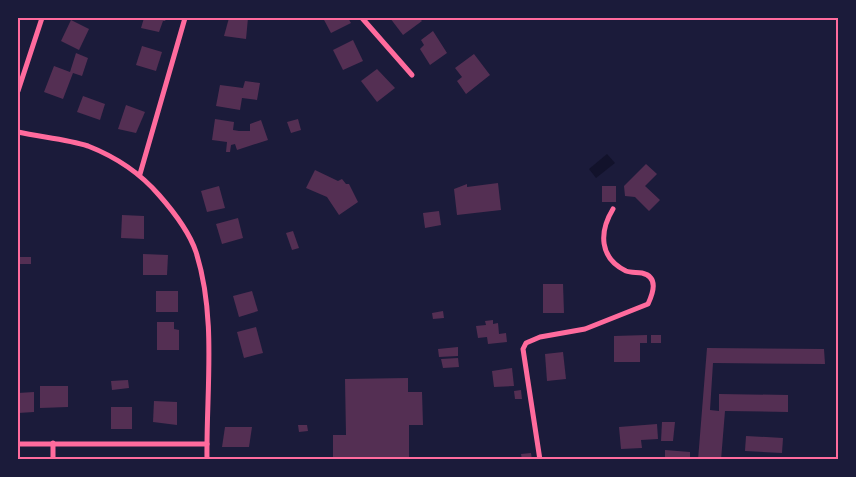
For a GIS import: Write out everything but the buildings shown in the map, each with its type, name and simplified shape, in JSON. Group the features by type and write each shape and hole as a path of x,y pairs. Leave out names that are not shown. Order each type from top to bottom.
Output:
{"street":[{"path":"18,91 42,18"},
{"path":"140,174 185,18"},
{"path":"362,18 412,75"},
{"path":"18,132 87,146 140,174 180,220 195,250 204,283 208,324 207,460"},
{"path":"540,460 523,349 526,343 540,338 585,329 648,304 655,290 652,280 644,274 628,272 617,265 603,245 604,223 613,209"},
{"path":"52,460 53,443"},
{"path":"18,444 207,444"}],"shaded area":[{"path":"607,154 615,163 596,178 589,169"}]}
